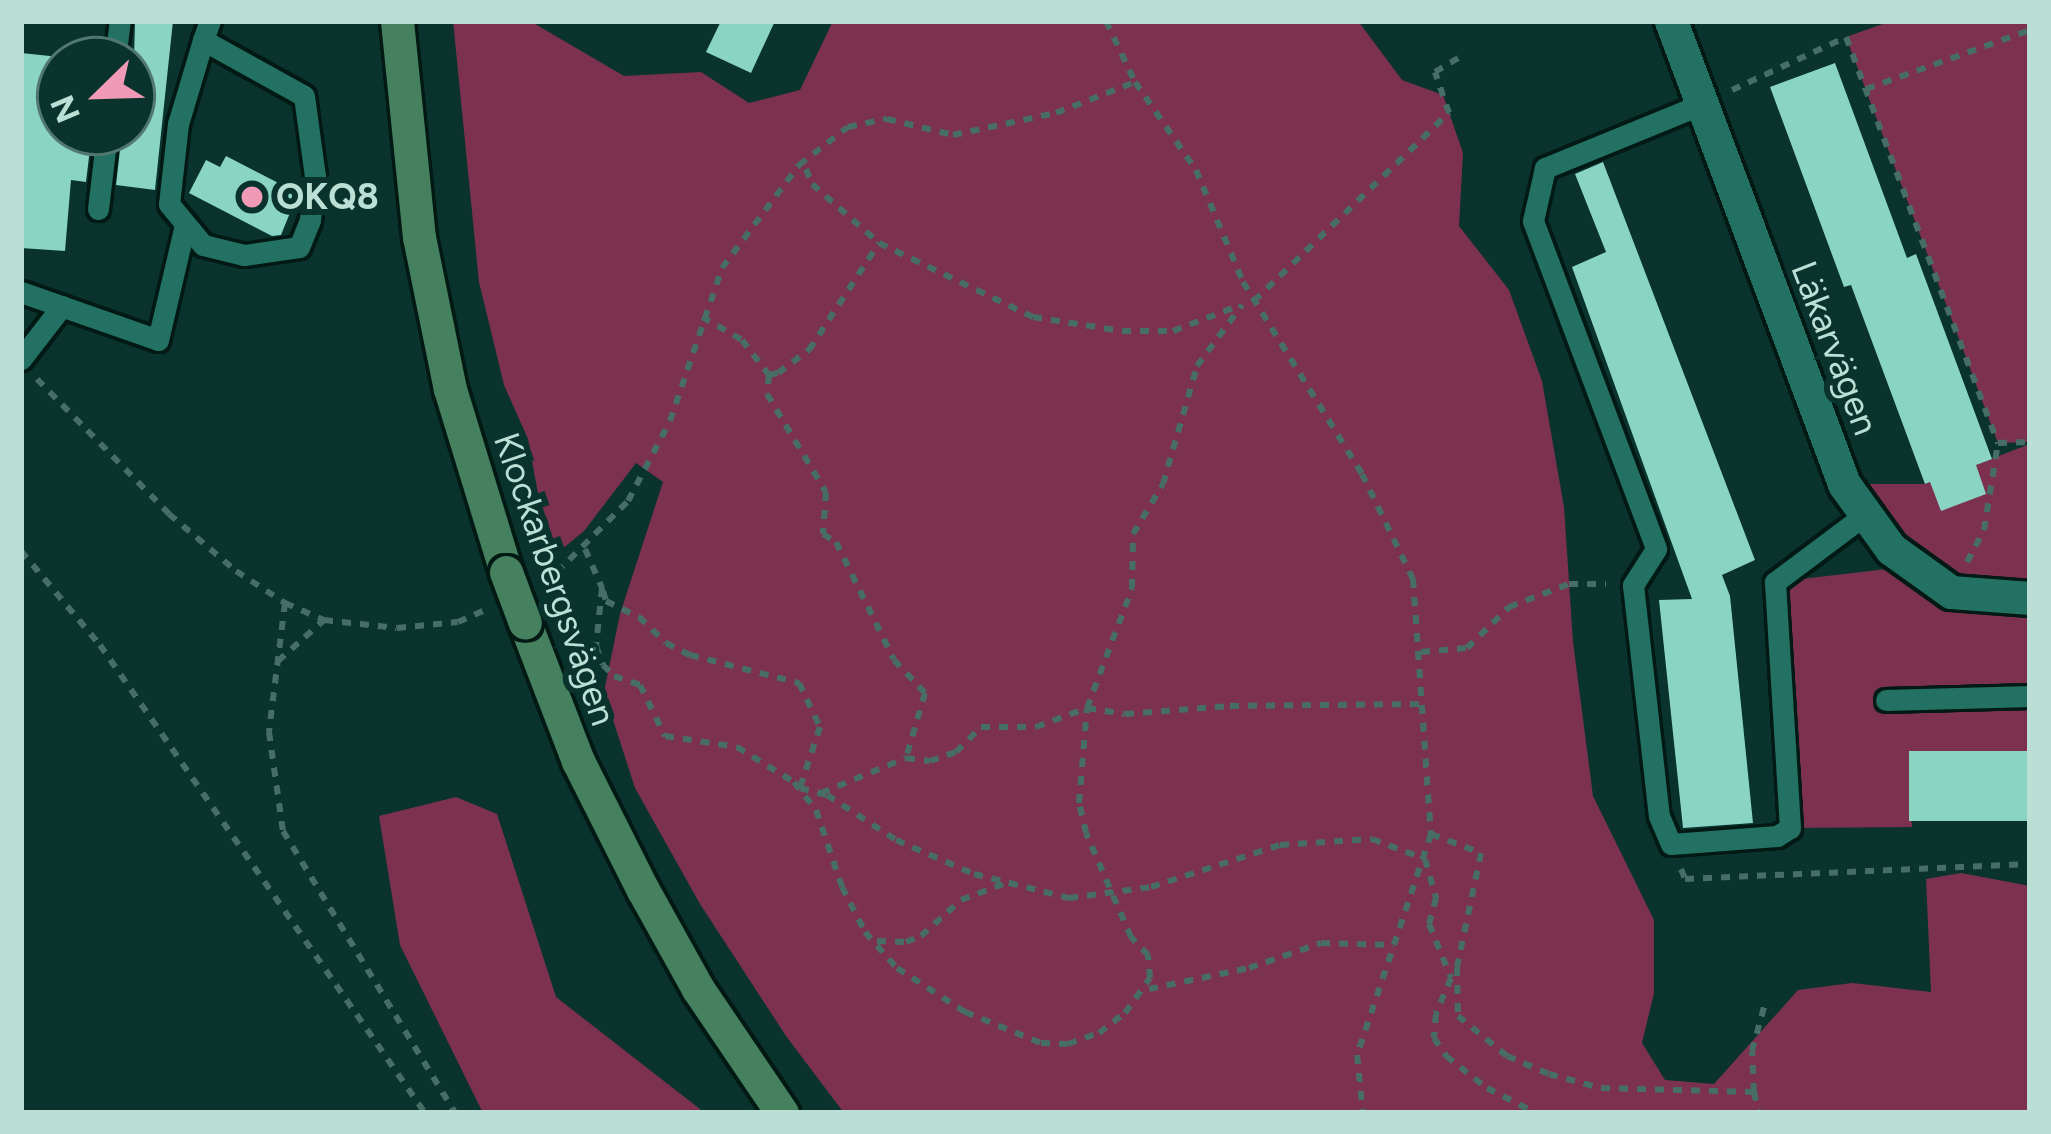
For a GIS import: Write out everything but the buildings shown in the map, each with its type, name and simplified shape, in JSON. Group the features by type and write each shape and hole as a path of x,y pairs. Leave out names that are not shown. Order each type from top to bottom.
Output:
{"main road":[{"name":"Klockarbergsvägen","path":"398,21 418,238 450,389 578,761 698,989 782,1113"}],"street":[{"name":"Läkarvägen","path":"1670,21 1844,484 1891,549 1952,592"},
{"path":"1952,592 2030,598"}],"lane":[{"path":"207,31 304,96 315,176 310,220 298,247 244,255 203,245 184,229 170,204 178,124 207,31"},
{"path":"1702,104 1545,168 1533,221 1656,549 1633,584 1659,816 1671,844 1777,836 1790,828 1775,582 1866,514"},
{"path":"98,209 104,156"},
{"path":"21,292 158,340 184,229"},
{"path":"21,359 62,306"},
{"path":"1886,700 2030,696"}],"path":[{"path":"1106,21 1135,82 1196,170 1254,301 1362,473 1413,579 1431,835 1357,1055 1363,1113"},
{"path":"1866,89 2030,30"},
{"path":"1702,104 1846,37 1998,443 1984,530 1952,592"},
{"path":"1254,301 1449,112 1435,72 1463,55"},
{"path":"521,595 551,582 628,501 670,422 722,268 752,221 799,165 848,127 887,119 953,134 1057,113 1135,82"},
{"path":"800,788 816,810 842,887 869,938 897,968 951,1004 1041,1043 1068,1045 1100,1033 1125,1013 1150,978 1148,956 1131,937 1111,896 1079,802 1087,709 1132,588 1133,534 1162,484 1197,366 1242,304 1173,331 1122,331 1033,317 879,243 812,184 806,169"},
{"path":"770,375 788,368 809,350 879,243"},
{"path":"702,317 742,340 770,375 767,394 826,492 824,535 836,542 894,660 926,693 906,758"},
{"path":"21,359 169,514 236,571 285,602 325,620 397,628 458,622 495,606"},
{"path":"1998,443 2030,442"},
{"path":"585,549 605,601 639,617 646,628 690,656 799,683 819,715 820,727 800,788"},
{"path":"21,551 100,645 425,1113"},
{"path":"1420,652 1467,648 1509,607 1569,584 1633,584"},
{"path":"602,588 596,646 603,665 614,676 640,685 665,736 737,747 896,840 974,874 1069,898 1111,896 1280,845 1372,839 1425,859"},
{"path":"285,602 269,732 284,831 454,1113"},
{"path":"278,661 325,620"},
{"path":"821,793 906,758 930,761 956,752 981,727 1036,727 1087,709 1125,714 1230,706 1424,704"},
{"path":"1431,835 1481,854 1457,967 1458,1016 1507,1057 1601,1088 1754,1092"},
{"path":"1671,844 1684,879 2030,864"},
{"path":"1425,859 1436,898 1429,924 1451,979 1436,1014 1434,1038 1446,1056 1487,1088 1536,1113"},
{"path":"869,938 882,944 921,936 961,900 1010,882"},
{"path":"1149,989 1249,968 1321,943 1394,945"},
{"path":"1760,1113 1752,1051 1765,1007"}],"shaded area":[{"path":"453,21 530,21 624,76 701,72 749,103 800,90 833,21 1358,21 1402,80 1443,95 1463,153 1459,226 1509,290 1542,381 1564,507 1573,642 1593,796 1654,920 1654,993 1642,1043 1665,1080 1714,1084 1798,990 1852,983 1931,992 1926,879 1961,873 2030,886 2030,1113 844,1113 786,1036 700,904 635,788 604,692 620,614 663,482 636,463 584,531 550,559 528,439 504,385 479,282"},
{"path":"1891,21 2030,21 2030,442 1998,443 1846,37"},
{"path":"2030,444 2030,755 1909,757 1912,827 1790,828 1775,582 1913,566 1844,484 1925,484"},
{"path":"456,797 497,814 556,997 705,1113 483,1113 400,945 379,816"}],"place":[{"name":"OKQ8","path":"252,197"}]}
